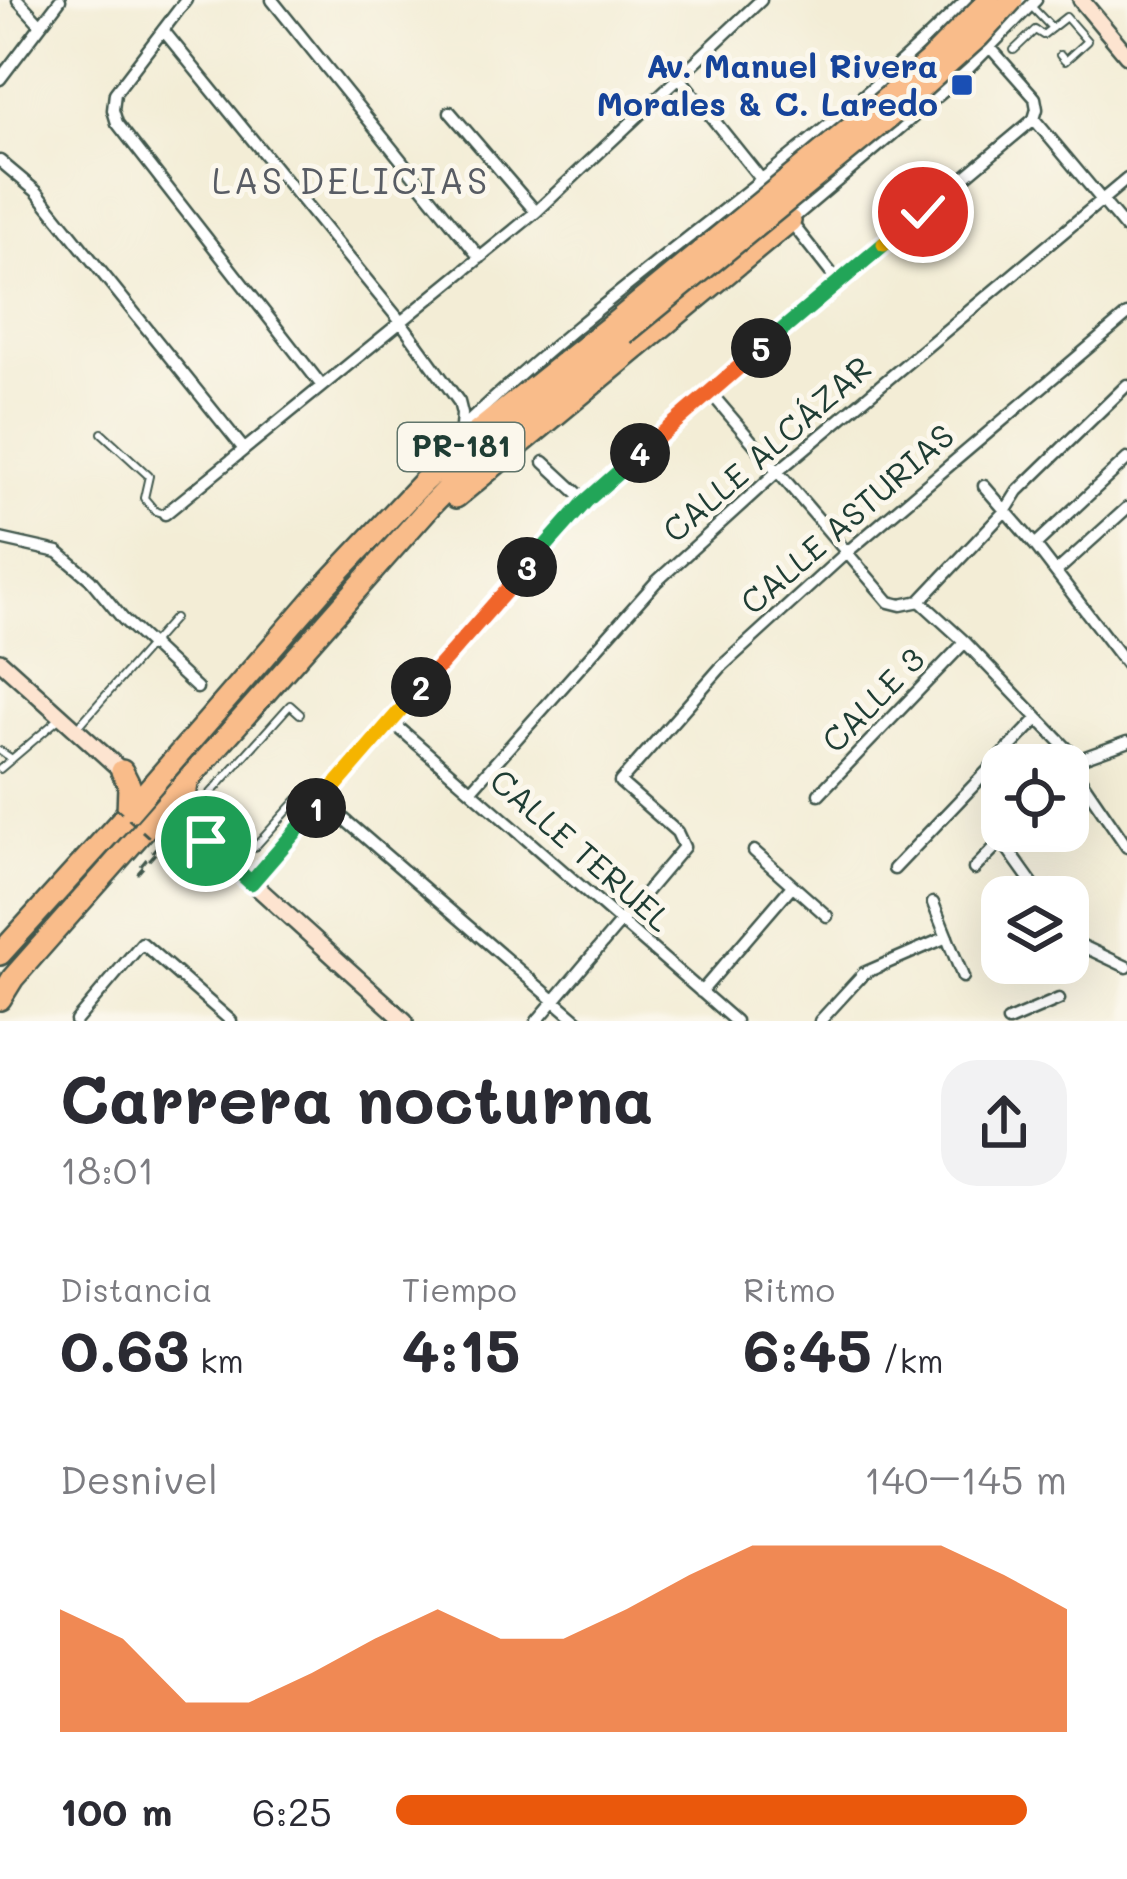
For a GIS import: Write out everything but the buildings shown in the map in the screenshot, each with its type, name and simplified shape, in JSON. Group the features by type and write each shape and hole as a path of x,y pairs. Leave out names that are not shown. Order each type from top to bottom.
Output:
{"highway":[{"name":"PR-181","path":"0,982 130,846 153,835 187,782 487,447 928,63 989,0"},
{"name":"PR-181","path":"0,954 122,810 164,772 326,586 475,434 619,329 1026,2"},
{"path":"386,555 790,221"},
{"path":"326,586 354,546 460,430"},
{"path":"122,771 145,777 164,772"},
{"path":"122,771 129,785 122,810"},
{"path":"153,835 182,828 200,838 200,830 183,807 187,782"},
{"path":"0,999 13,978 130,846"}],"street":[{"path":"18,0 41,25"},
{"path":"0,79 60,0"},
{"path":"186,0 115,93 117,123 322,386"},
{"path":"272,0 480,259"},
{"path":"165,514 536,212 760,0"},
{"path":"460,430 871,90 966,0"},
{"path":"1081,0 1127,56"},
{"path":"838,282 790,221 943,93 991,47 1026,2"},
{"path":"251,883 586,501 709,391 1034,119 1035,98 991,47 961,22 946,21"},
{"path":"163,30 401,322 450,388 461,409 460,430"},
{"path":"680,77 760,179"},
{"path":"450,112 536,212"},
{"path":"1034,119 1127,230"},
{"path":"0,160 37,192 244,448"},
{"name":"CALLE ALCÁZAR","path":"471,790 656,582 777,472 1127,179"},
{"name":"CALLE ASTURIAS","path":"622,923 684,848 677,832 620,782 722,666 846,553 1127,315"},
{"path":"709,391 889,602 902,605 920,601 1006,510 1018,491 1127,385"},
{"path":"450,388 470,402 491,402"},
{"path":"1035,545 1127,458"},
{"path":"544,462 586,501"},
{"path":"984,486 1127,665"},
{"path":"1056,572 1127,508"},
{"path":"0,538 58,552 196,688"},
{"path":"920,601 1038,718 1057,744"},
{"name":"CALLE 3","path":"819,794 965,642"},
{"path":"0,661 122,771"},
{"path":"894,869 1038,718"},
{"name":"CALLE TERUEL","path":"391,721 735,1021"},
{"path":"1089,758 1126,744"},
{"path":"1089,790 1127,847"},
{"path":"322,800 578,1021"},
{"path":"200,838 405,1021"},
{"path":"754,851 826,916"},
{"path":"974,869 992,852"},
{"path":"701,992 792,886"},
{"path":"934,903 963,977"},
{"path":"537,1021 622,923"},
{"path":"820,1021 864,974 947,937"},
{"path":"76,1021 142,944 231,1021"},
{"path":"1089,949 1127,967"},
{"path":"1008,1021 1059,998"},
{"path":"206,1021 217,1009"}],"lane":[{"path":"1026,2 1051,29 1053,41"},
{"path":"1051,29 1066,17 1087,41 1066,53"},
{"path":"1014,50 1035,30 1065,31"},
{"path":"102,433 149,476 144,497 155,512 165,514"},
{"path":"76,728 174,618"},
{"path":"203,802 290,705 300,714"},
{"path":"0,770 63,716"},
{"path":"0,751 12,759"},
{"path":"254,848 298,799"},
{"path":"276,823 292,836"}],"path":[{"path":"122,810 153,835 138,873 173,833 200,838"}],"place":[{"name":"Av. Manuel Rivera Morales & C. Laredo","path":"962,85"}],"district":[{"name":"LAS DELICIAS","path":"351,181"}],"route":[{"path":"206,841 251,883 586,501 923,212"}]}
